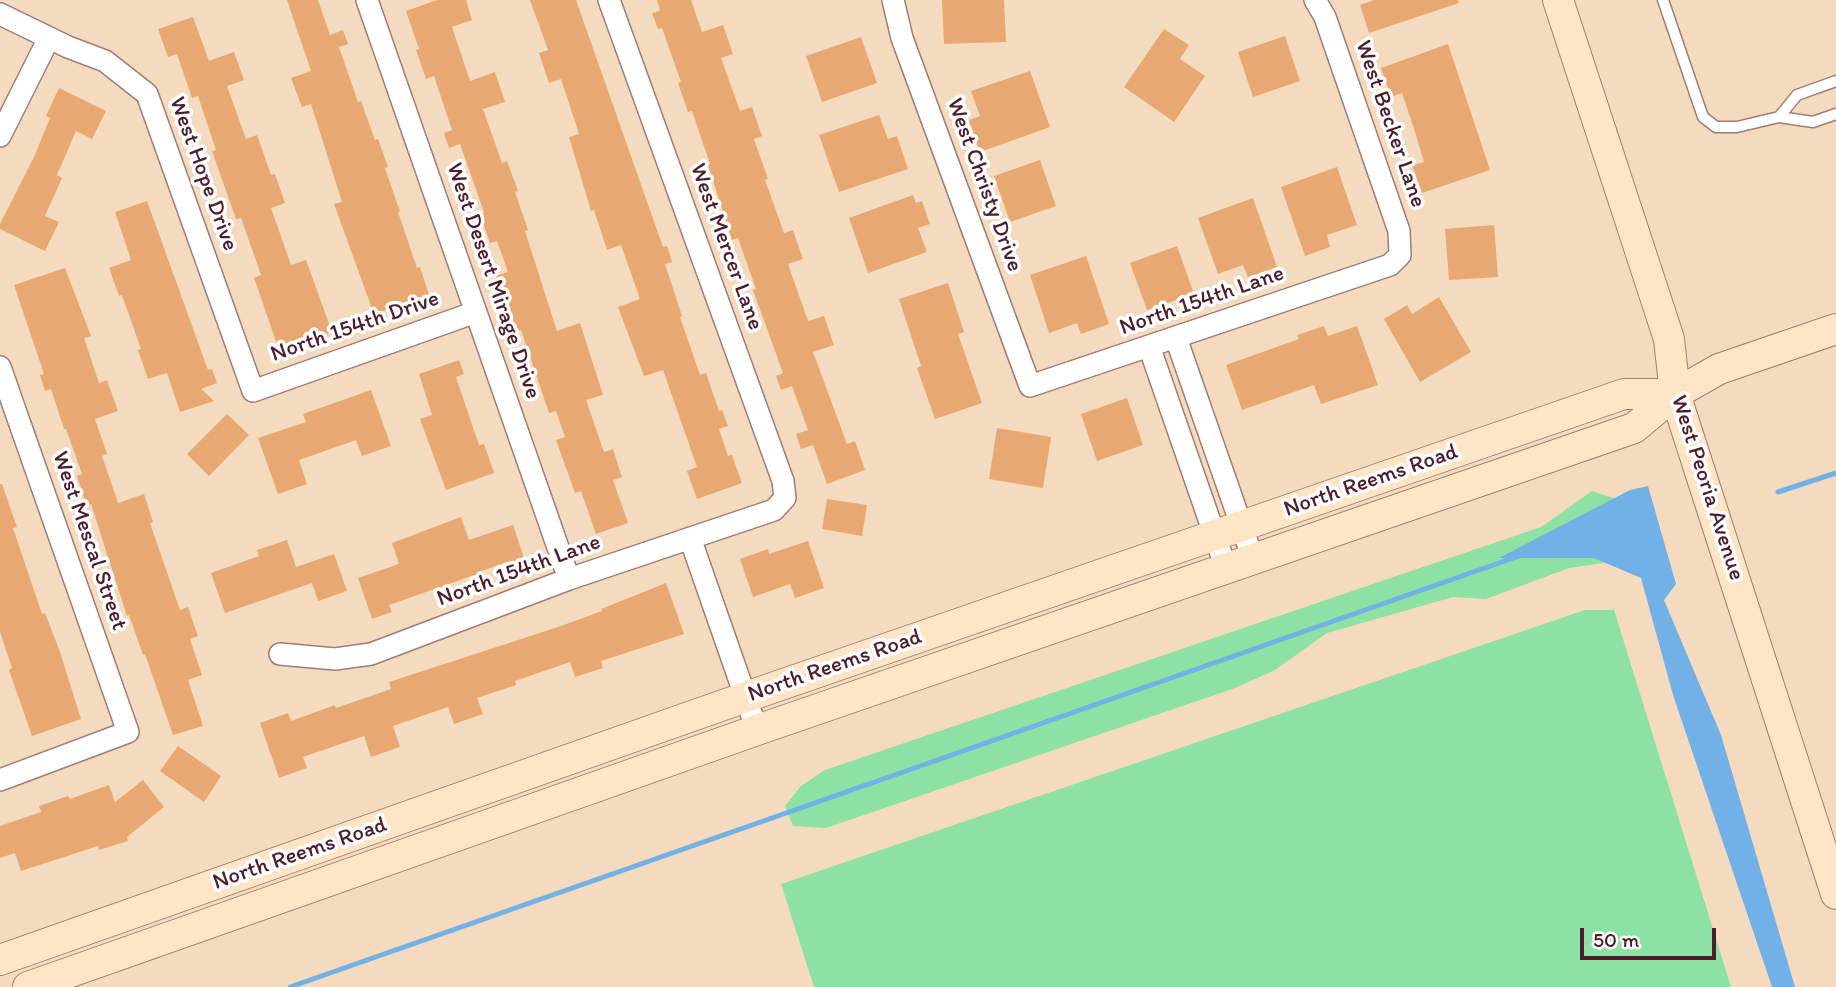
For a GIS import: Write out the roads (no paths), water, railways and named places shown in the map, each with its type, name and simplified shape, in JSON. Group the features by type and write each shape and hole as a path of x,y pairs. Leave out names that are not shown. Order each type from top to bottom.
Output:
{"main road":[{"name":"West Peoria Avenue","path":"1559,0 1669,339 1675,394 1836,894"},
{"name":"North Reems Road","path":"28,987 757,730 1634,428 1675,394 1718,369 1836,329"},
{"name":"North Reems Road","path":"0,960 746,697 1624,394 1675,394"}],"street":[{"name":"West Desert Mirage Drive","path":"367,0 569,579"},
{"name":"West Mercer Lane","path":"609,0 783,481 785,498 774,510"},
{"name":"West Christy Drive","path":"893,0 902,38 1030,386"},
{"name":"West Becker Lane","path":"1315,0 1325,17 1399,231 1400,254 1390,265"},
{"name":"West Hope Drive","path":"0,14 105,61 147,94 253,391"},
{"path":"0,136 49,37"},
{"name":"North 154th Lane","path":"1030,386 1390,265"},
{"name":"North 154th Drive","path":"253,391 476,312"},
{"path":"1176,338 1209,433 1228,531"},
{"path":"1149,346 1183,443 1228,531 1240,563"},
{"name":"West Mescal Street","path":"0,367 128,732 0,780"},
{"path":"1183,443 1209,433"},
{"name":"North 154th Lane","path":"279,653 335,659 371,654 569,579 774,510"},
{"path":"690,537 757,730"}],"lane":[{"path":"1663,0 1703,117 1716,127 1737,127 1779,117 1813,122 1836,114"},
{"path":"1779,117 1797,95 1836,80"}],"water":[{"path":"1648,486 1676,584 1664,600 1721,735 1795,987 1772,987 1673,695 1641,578 1594,558 1499,558 1630,490"}],"waterway":[{"path":"1778,492 1836,473"},
{"path":"290,987 1519,556"}]}
